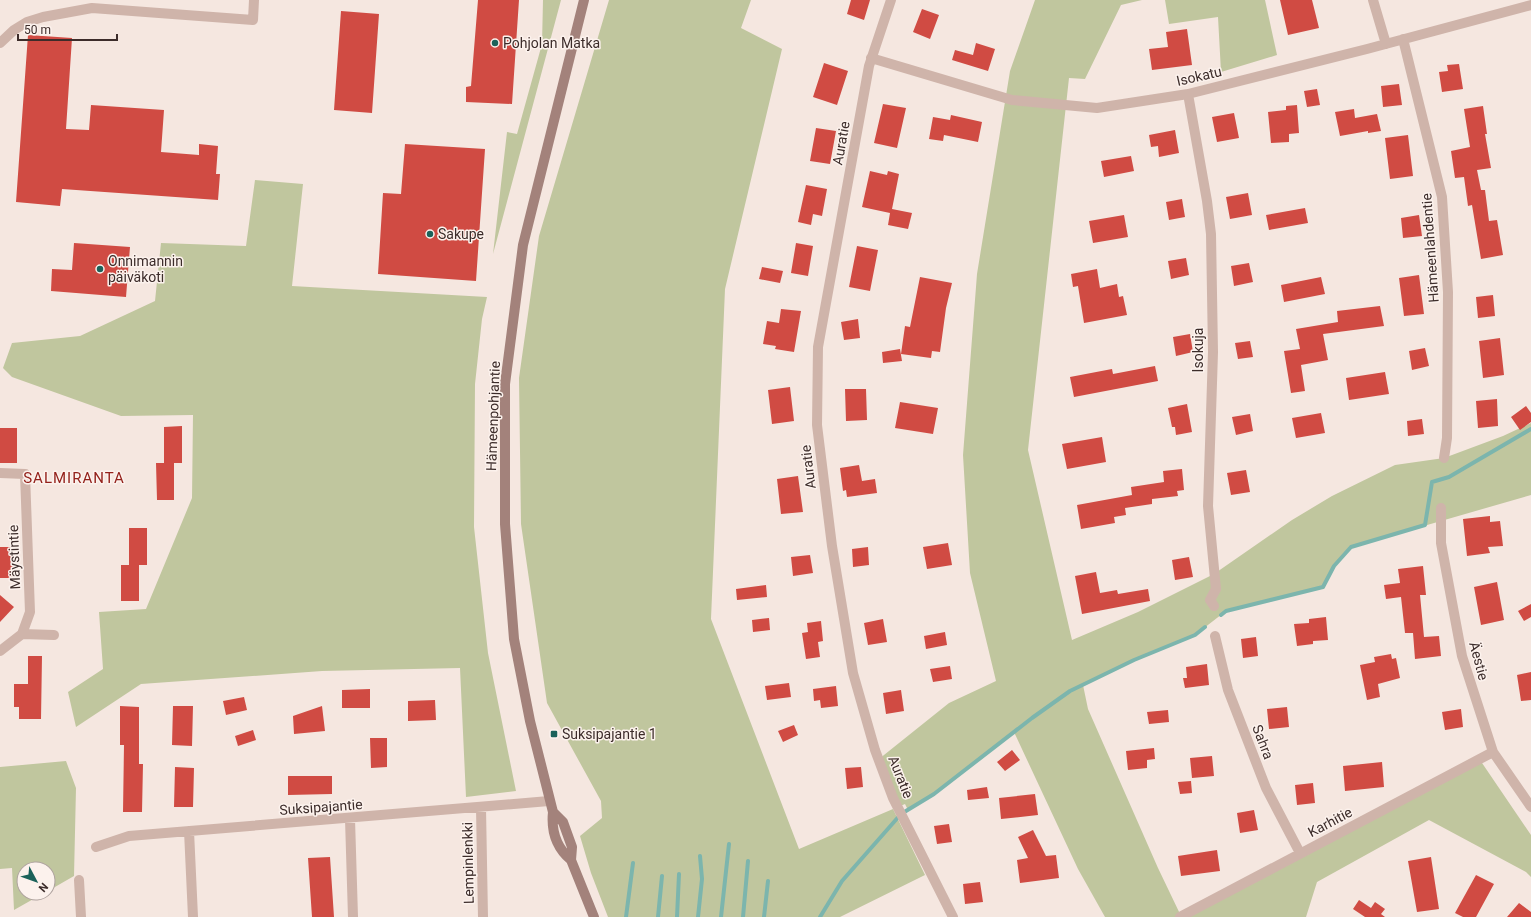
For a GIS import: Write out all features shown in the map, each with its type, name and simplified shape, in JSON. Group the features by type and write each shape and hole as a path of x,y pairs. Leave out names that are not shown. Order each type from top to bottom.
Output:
{"main road":[{"name":"Hämeenpohjantie","path":"584,0 523,245 504,384 505,524 514,639 530,721 549,801 553,812 563,822 572,847 571,860 594,917"}],"street":[{"path":"0,43 14,30 27,22 43,17 92,8 253,20 254,0"},
{"name":"Auratie","path":"891,0 871,58 818,347 817,426 832,546 853,673 876,750 893,798 953,917"},
{"path":"1373,0 1386,44"},
{"name":"Isokatu","path":"871,58 1012,100 1097,108 1188,94 1386,44 1531,5"},
{"name":"Hämeenlahdentie","path":"1403,39 1442,197 1448,292 1447,438 1444,458"},
{"name":"Isokuja","path":"1188,94 1207,201 1211,234 1213,352 1208,506 1216,589 1210,600 1214,606"},
{"name":"Mäystintie","path":"0,473 25,474 30,612 22,634"},
{"name":"Äestie","path":"1441,508 1441,543 1462,656 1493,752 1531,807"},
{"path":"0,651 22,634 54,635"},
{"name":"Sahra","path":"1215,636 1228,690 1266,788 1300,853"},
{"name":"Karhitie","path":"1180,917 1493,752"},
{"name":"Suksipajantie","path":"96,847 129,836 350,819 549,801"},
{"name":"Lempinlenkki","path":"481,808 483,917"},
{"path":"350,819 353,917"},
{"path":"188,831 193,917"},
{"path":"79,880 81,917"}],"green space":[{"path":"543,0 561,0 493,254 507,132 517,134 542,44"},
{"path":"609,0 751,0 741,28 782,49 725,289 711,619 799,849 893,809 925,875 840,917 608,917 591,873 580,836 602,818 601,801 547,703 521,524 519,378 539,236"},
{"path":"1035,0 1142,0 1121,5 1085,79 1069,78 1028,450 1072,640 1138,612 1214,574 1292,520 1332,496 1395,465 1444,458 1503,436 1531,423 1531,495 1351,547 1334,566 1323,587 1226,611 1195,635 1134,660 1083,685 1088,709 1158,868 1181,916 1480,760 1531,835 1531,877 1526,872 1429,820 1317,882 1306,917 1105,917 1078,869 1014,732 934,794 908,810 905,804 898,807 879,759 949,703 996,681 970,573 963,455 977,274 1010,71"},
{"path":"1165,0 1265,0 1277,55 1221,72 1218,17 1169,24"},
{"path":"255,180 303,184 292,286 487,297 482,319 475,384 474,527 488,653 516,791 466,797 460,668 322,671 141,684 76,727 68,692 103,669 99,612 146,609 192,498 193,415 121,416 12,377 3,368 12,343 80,336 155,301 161,243 246,246"},
{"path":"66,761 76,788 74,876 56,886 56,861 16,861 16,901 30,901 14,910 12,868 0,869 0,767"}],"building":[{"name":"Pohjolan Matka","path":"478,0 519,0 512,104 466,102 466,87 471,86"},
{"path":"851,0 870,0 864,20 847,14"},
{"path":"1280,0 1312,0 1319,28 1288,35"},
{"path":"922,9 939,15 930,39 913,32"},
{"path":"341,11 379,14 372,113 334,110"},
{"path":"1187,29 1192,65 1152,70 1149,49 1168,47 1166,32"},
{"path":"28,35 72,38 66,129 89,130 91,105 164,110 161,152 199,155 199,144 218,146 216,174 220,174 218,200 62,189 60,206 16,202"},
{"path":"976,43 995,49 988,71 952,60 955,50 973,55"},
{"path":"824,63 848,71 837,105 813,97"},
{"path":"1459,64 1463,89 1442,92 1439,72 1448,71 1447,65"},
{"path":"1399,84 1402,105 1383,107 1381,86"},
{"path":"1317,89 1320,105 1307,107 1304,91"},
{"path":"883,104 906,108 897,148 874,143"},
{"path":"1297,105 1299,133 1289,134 1289,142 1271,143 1268,112 1286,110 1286,106"},
{"path":"1483,106 1487,134 1485,134 1491,168 1477,170 1481,190 1485,190 1489,221 1497,220 1503,255 1481,259 1472,205 1468,206 1464,177 1455,178 1451,151 1470,147 1464,109"},
{"path":"1354,109 1355,118 1377,114 1381,131 1368,133 1368,131 1340,136 1335,112"},
{"path":"1234,113 1239,138 1217,142 1212,117"},
{"path":"951,115 982,122 978,142 944,135 943,141 929,139 933,117 950,120"},
{"path":"816,128 836,131 830,164 810,161"},
{"path":"1175,130 1179,153 1159,157 1158,146 1151,147 1149,135"},
{"path":"1408,135 1413,176 1390,179 1385,138"},
{"name":"Sakupe","path":"405,144 485,149 476,281 378,274 383,193 401,194"},
{"path":"1131,156 1134,171 1104,177 1101,161"},
{"path":"870,171 887,175 888,171 899,174 892,209 912,213 908,229 888,225 890,213 862,207"},
{"path":"806,185 827,189 822,216 813,214 811,225 798,222"},
{"path":"1248,193 1252,215 1230,219 1226,197"},
{"path":"1182,199 1185,217 1169,220 1166,202"},
{"path":"1305,208 1308,223 1269,230 1266,215"},
{"path":"1124,215 1128,237 1093,243 1089,221"},
{"path":"1419,215 1422,236 1403,238 1401,218"},
{"name":"Onnimannin päiväkoti","path":"74,243 130,247 126,297 51,291 52,269 72,270"},
{"path":"796,243 813,246 808,276 791,273"},
{"path":"857,246 878,250 870,291 849,287"},
{"path":"1186,258 1189,275 1171,279 1168,261"},
{"path":"1249,263 1253,282 1234,286 1231,266"},
{"path":"762,267 783,271 780,283 759,279"},
{"path":"1097,269 1100,288 1117,284 1119,297 1123,296 1127,315 1084,323 1078,286 1073,287 1071,274"},
{"path":"1419,275 1424,314 1404,316 1399,278"},
{"path":"920,277 952,283 946,308 940,352 932,351 931,358 901,354 905,326 910,327"},
{"path":"1321,277 1325,294 1284,302 1281,285"},
{"path":"1493,295 1495,316 1478,318 1476,297"},
{"path":"1380,306 1384,326 1323,334 1328,360 1301,365 1305,391 1291,393 1284,351 1300,349 1296,329 1338,322 1337,311"},
{"path":"781,309 801,311 794,352 775,349 776,346 763,344 767,321 779,323"},
{"path":"858,319 860,338 844,340 841,322"},
{"path":"1190,334 1193,352 1176,356 1173,337"},
{"path":"1500,338 1504,375 1483,378 1479,341"},
{"path":"1250,341 1253,357 1238,359 1235,343"},
{"path":"1425,348 1429,366 1412,370 1409,351"},
{"path":"900,349 902,361 883,363 882,352"},
{"path":"1155,366 1158,381 1074,397 1070,377 1112,369 1113,374"},
{"path":"1385,372 1389,394 1349,400 1346,378"},
{"path":"790,387 794,421 772,424 768,390"},
{"path":"845,389 866,389 867,420 846,421"},
{"path":"1497,399 1498,426 1478,428 1476,401"},
{"path":"900,402 938,408 933,434 895,428"},
{"path":"1187,404 1192,432 1176,435 1175,427 1172,427 1168,408"},
{"path":"1526,406 1531,413 1531,422 1520,430 1511,417"},
{"path":"1321,413 1325,433 1296,438 1292,418"},
{"path":"1250,414 1253,431 1236,435 1232,417"},
{"path":"1422,419 1424,434 1408,436 1407,421"},
{"path":"182,426 182,463 174,463 174,500 157,500 156,463 164,463 164,427"},
{"path":"0,428 17,428 17,463 0,463"},
{"path":"1102,437 1106,462 1067,469 1062,444"},
{"path":"859,465 862,481 875,479 877,493 847,497 846,490 843,491 840,468"},
{"path":"1182,469 1184,490 1177,491 1178,496 1152,499 1152,504 1125,508 1126,515 1114,517 1115,523 1081,529 1077,505 1132,495 1131,487 1164,482 1163,471"},
{"path":"1246,470 1250,492 1231,495 1227,473"},
{"path":"798,476 803,512 781,514 777,479"},
{"path":"1490,516 1490,522 1500,521 1503,546 1488,547 1490,553 1467,556 1463,519"},
{"path":"129,528 147,528 147,565 129,565"},
{"path":"948,543 952,565 927,569 923,547"},
{"path":"0,547 14,547 14,578 0,578"},
{"path":"868,547 869,565 853,567 852,549"},
{"path":"810,555 813,573 793,576 791,557"},
{"path":"1189,557 1193,577 1175,580 1172,560"},
{"path":"121,565 139,565 139,601 121,601"},
{"path":"1423,566 1426,595 1420,595 1424,637 1439,636 1441,656 1415,659 1413,633 1405,633 1401,597 1386,599 1384,585 1400,583 1398,569"},
{"path":"1096,572 1100,593 1117,590 1118,594 1148,589 1150,601 1082,614 1075,576"},
{"path":"1497,582 1504,620 1481,625 1474,587"},
{"path":"766,585 767,597 737,600 736,589"},
{"path":"0,595 14,607 0,622"},
{"path":"1531,604 1531,617 1524,621 1518,611"},
{"path":"1326,617 1328,640 1313,641 1313,644 1297,646 1294,624 1309,623 1309,619"},
{"path":"769,618 770,630 753,632 752,620"},
{"path":"883,619 887,642 868,645 864,623"},
{"path":"821,621 823,641 818,642 820,657 806,659 802,633 808,632 807,623"},
{"path":"945,632 947,645 926,649 924,636"},
{"path":"1256,637 1258,656 1243,658 1241,639"},
{"path":"1391,654 1392,659 1396,658 1400,678 1378,684 1380,697 1367,700 1360,665 1375,662 1374,657"},
{"path":"28,656 42,656 41,719 19,719 19,707 14,707 14,684 28,684"},
{"path":"1207,664 1209,685 1185,688 1183,678 1187,678 1186,667"},
{"path":"950,666 952,679 933,682 930,669"},
{"path":"1531,672 1531,700 1521,701 1517,675"},
{"path":"789,683 791,697 767,700 765,686"},
{"path":"836,686 838,706 821,708 820,700 814,701 813,689"},
{"path":"370,689 370,708 342,708 342,690"},
{"path":"901,690 904,711 886,714 883,693"},
{"path":"244,697 247,710 226,715 223,701"},
{"path":"435,700 436,720 408,721 408,701"},
{"path":"120,706 139,707 139,764 143,764 142,812 123,812 124,745 120,745"},
{"path":"173,706 193,706 192,746 172,745"},
{"path":"322,706 325,731 294,734 293,716"},
{"path":"1287,707 1289,727 1269,729 1267,709"},
{"path":"1461,709 1463,727 1445,730 1442,712"},
{"path":"1168,710 1169,722 1149,724 1147,712"},
{"path":"794,725 798,735 783,742 778,731"},
{"path":"253,730 256,740 238,746 235,736"},
{"path":"370,738 387,738 387,767 371,768"},
{"path":"1154,748 1155,759 1147,760 1147,768 1128,770 1126,751"},
{"path":"1012,750 1020,760 1005,771 997,762"},
{"path":"1212,756 1214,776 1192,778 1190,758"},
{"path":"1382,762 1384,787 1345,791 1343,766"},
{"path":"175,767 194,768 193,807 174,807"},
{"path":"861,767 863,787 847,789 845,768"},
{"path":"288,776 332,776 332,794 288,795"},
{"path":"1191,781 1192,793 1180,794 1178,782"},
{"path":"1313,783 1315,803 1297,805 1295,785"},
{"path":"987,787 989,798 968,800 967,790"},
{"path":"1035,794 1038,815 1001,819 999,798"},
{"path":"1254,810 1258,830 1240,833 1237,813"},
{"path":"949,824 952,842 937,844 934,826"},
{"path":"1033,830 1046,856 1056,855 1059,878 1020,883 1017,860 1028,858 1018,837"},
{"path":"1217,850 1220,871 1181,876 1178,856"},
{"path":"330,857 334,917 312,917 308,858"},
{"path":"1431,857 1439,909 1417,912 1408,861"},
{"path":"1476,875 1494,884 1476,917 1463,917 1455,913"},
{"path":"980,882 983,902 965,904 963,884"},
{"path":"1359,900 1371,908 1375,902 1385,909 1381,914 1385,917 1365,917 1353,909"},
{"path":"1519,903 1531,912 1531,917 1507,917"}],"waterway":[{"path":"1221,615 1226,611 1323,587 1334,566 1351,547 1425,525 1432,482 1449,477 1531,429"},
{"path":"820,917 842,881 901,814 934,794 1032,718 1070,691 1134,660 1195,635 1205,627"},
{"path":"721,917 729,844"},
{"path":"698,917 702,879 700,856"},
{"path":"743,917 748,861"},
{"path":"626,917 633,863"},
{"path":"677,917 679,874"},
{"path":"658,917 662,876"},
{"path":"764,917 768,881"}],"place":[{"name":"Pohjolan Matka","path":"495,43"},
{"name":"Sakupe","path":"430,234"},
{"name":"Onnimannin päiväkoti","path":"100,269"},
{"name":"Suksipajantie 1","path":"554,734"}],"district":[{"name":"SALMIRANTA","path":"74,478"}]}
